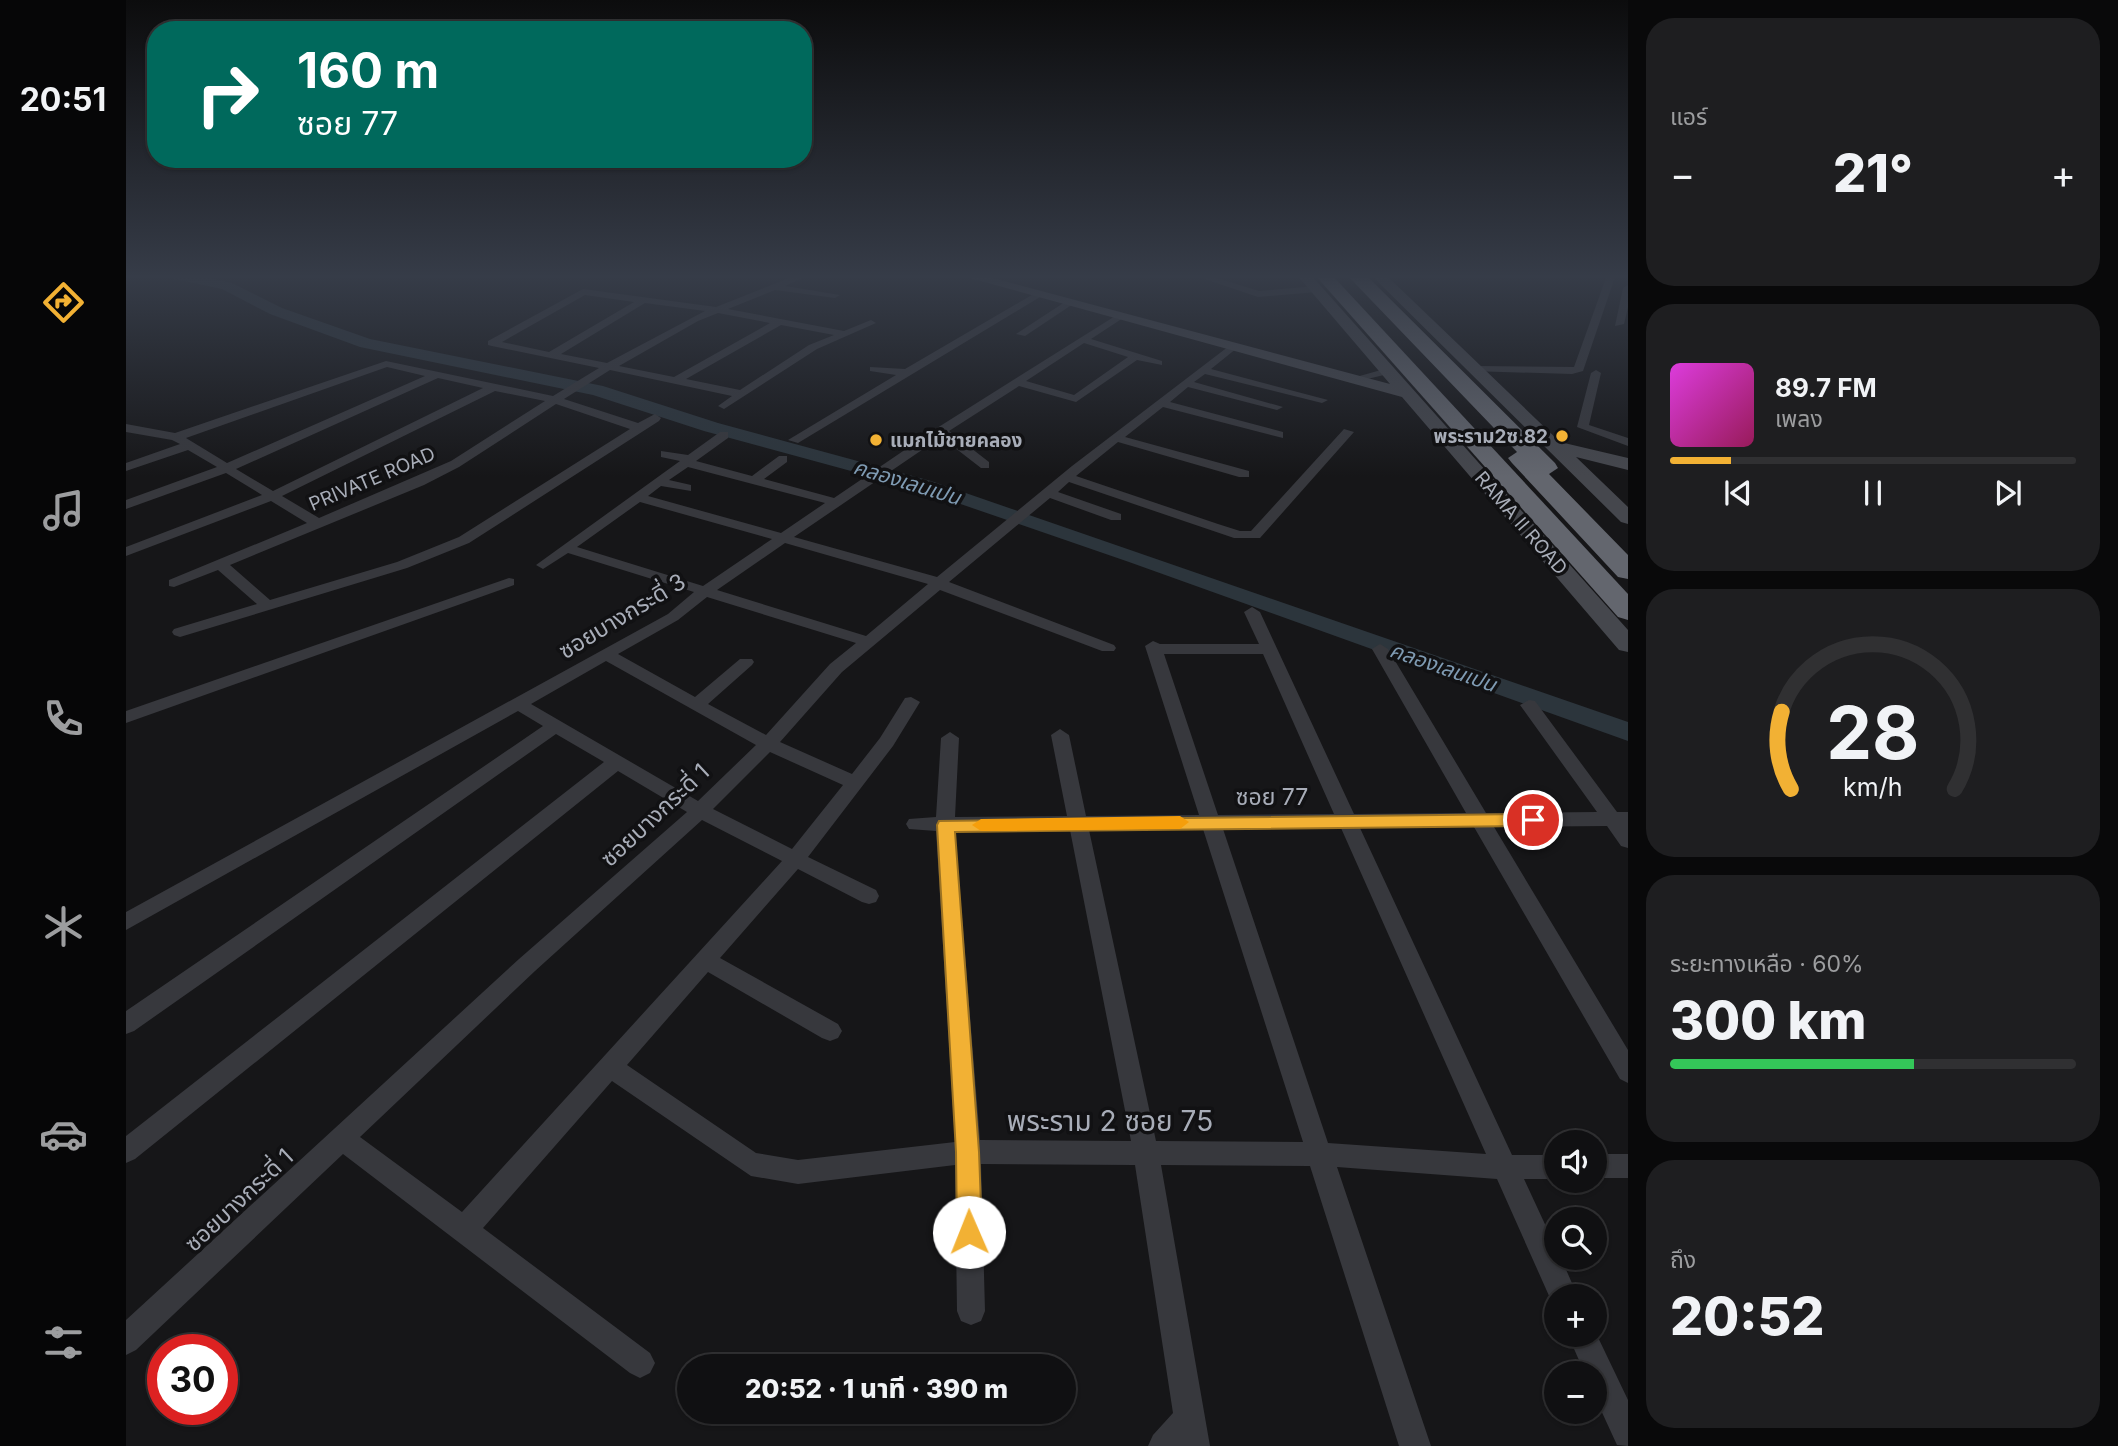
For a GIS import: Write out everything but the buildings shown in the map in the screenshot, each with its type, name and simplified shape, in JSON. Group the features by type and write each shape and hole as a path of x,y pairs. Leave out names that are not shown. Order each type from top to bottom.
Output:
{"highway":[{"name":"RAMA II ROAD","path":"1378,342 1628,611"},
{"path":"1380,342 1628,598"},
{"path":"1408,342 1628,571"},
{"path":"1423,342 1628,551"}],"main road":[{"path":"1220,342 1406,393"},
{"name":"RAMA II ROAD","path":"1367,342 1406,393 1628,645"},
{"path":"1448,342 1628,518"}],"street":[{"path":"494,342 491,344 611,365 741,394"},
{"path":"551,355 572,342"},
{"path":"611,365 652,342"},
{"path":"677,380 743,342"},
{"path":"724,406 813,347 824,342"},
{"path":"794,440 958,342"},
{"name":"ซอยบางกระดี่ 3","path":"126,922 673,617 705,591 835,502 1080,342"},
{"path":"1092,342 1158,363"},
{"path":"1475,369 1572,371 1579,369 1588,342"},
{"name":"ซอยบางกระดี่ 1","path":"126,1340 527,965 700,811 768,744 836,668 1116,438 1233,346"},
{"path":"1018,382 1073,401 1136,356"},
{"path":"176,437 380,364 555,400 640,428"},
{"name":"PRIVATE ROAD","path":"174,583 454,464 611,365"},
{"path":"874,369 907,373"},
{"path":"1203,370 1322,400"},
{"path":"1355,379 1388,371"},
{"path":"1596,373 1583,427 1628,442"},
{"path":"126,505 227,468 436,375"},
{"path":"1186,383 1277,407"},
{"path":"126,552 273,496 494,387"},
{"path":"1167,398 1232,410"},
{"path":"1167,398 1279,435"},
{"path":"180,632 402,565 464,540 655,418"},
{"path":"129,430 176,437 318,524"},
{"path":"941,431 985,465"},
{"path":"1068,477 1213,527 1239,535 1255,535 1264,530 1348,432"},
{"path":"543,565 724,435"},
{"path":"1116,438 1244,474"},
{"path":"126,467 190,445"},
{"path":"1554,446 1628,464"},
{"path":"665,454 835,502"},
{"path":"754,480 783,459"},
{"path":"658,482 686,488"},
{"path":"1049,493 1116,517"},
{"path":"638,497 940,584 1108,648"},
{"path":"566,548 870,642"},
{"path":"220,564 268,606"},
{"path":"126,717 509,582"},
{"path":"1251,611 1558,1284"},
{"path":"1269,649 1153,647 1415,1446"},
{"path":"1380,649 1628,1072"},
{"path":"607,654 695,706 768,744 855,783"},
{"path":"695,706 746,662"},
{"path":"464,1230 612,1068 795,859 887,742 912,702"},
{"path":"517,703 700,811 869,895"},
{"path":"1529,705 1620,819 1628,841"},
{"path":"126,1024 555,726"},
{"path":"1060,735 1146,1152 1192,1432 1164,1446"},
{"path":"950,738 945,825 968,1152 971,1311"},
{"path":"126,1151 615,763"},
{"name":"ซอย 77","path":"916,824 1620,819"},
{"path":"706,960 830,1031"},
{"name":"พระราม 2 ซอย 75","path":"612,1068 751,1164 798,1172 968,1152 1320,1154 1504,1167 1544,1167"},
{"path":"343,1139 640,1363"},
{"path":"1607,1166 1628,1166"},
{"path":"1588,1347 1628,1434"}],"waterway":[{"name":"คลองเลนเปน","path":"365,342 597,390 711,427 924,485 1137,557 1628,732"}],"slow traffic":[{"path":"981,825 1180,822"}],"place":[{"name":"พระราม2ซ.82","path":"1562,436"},
{"name":"แมกไม้ชายคลอง","path":"876,440"}],"route":[{"path":"969,1232 968,1152 945,825 1533,820"}]}
